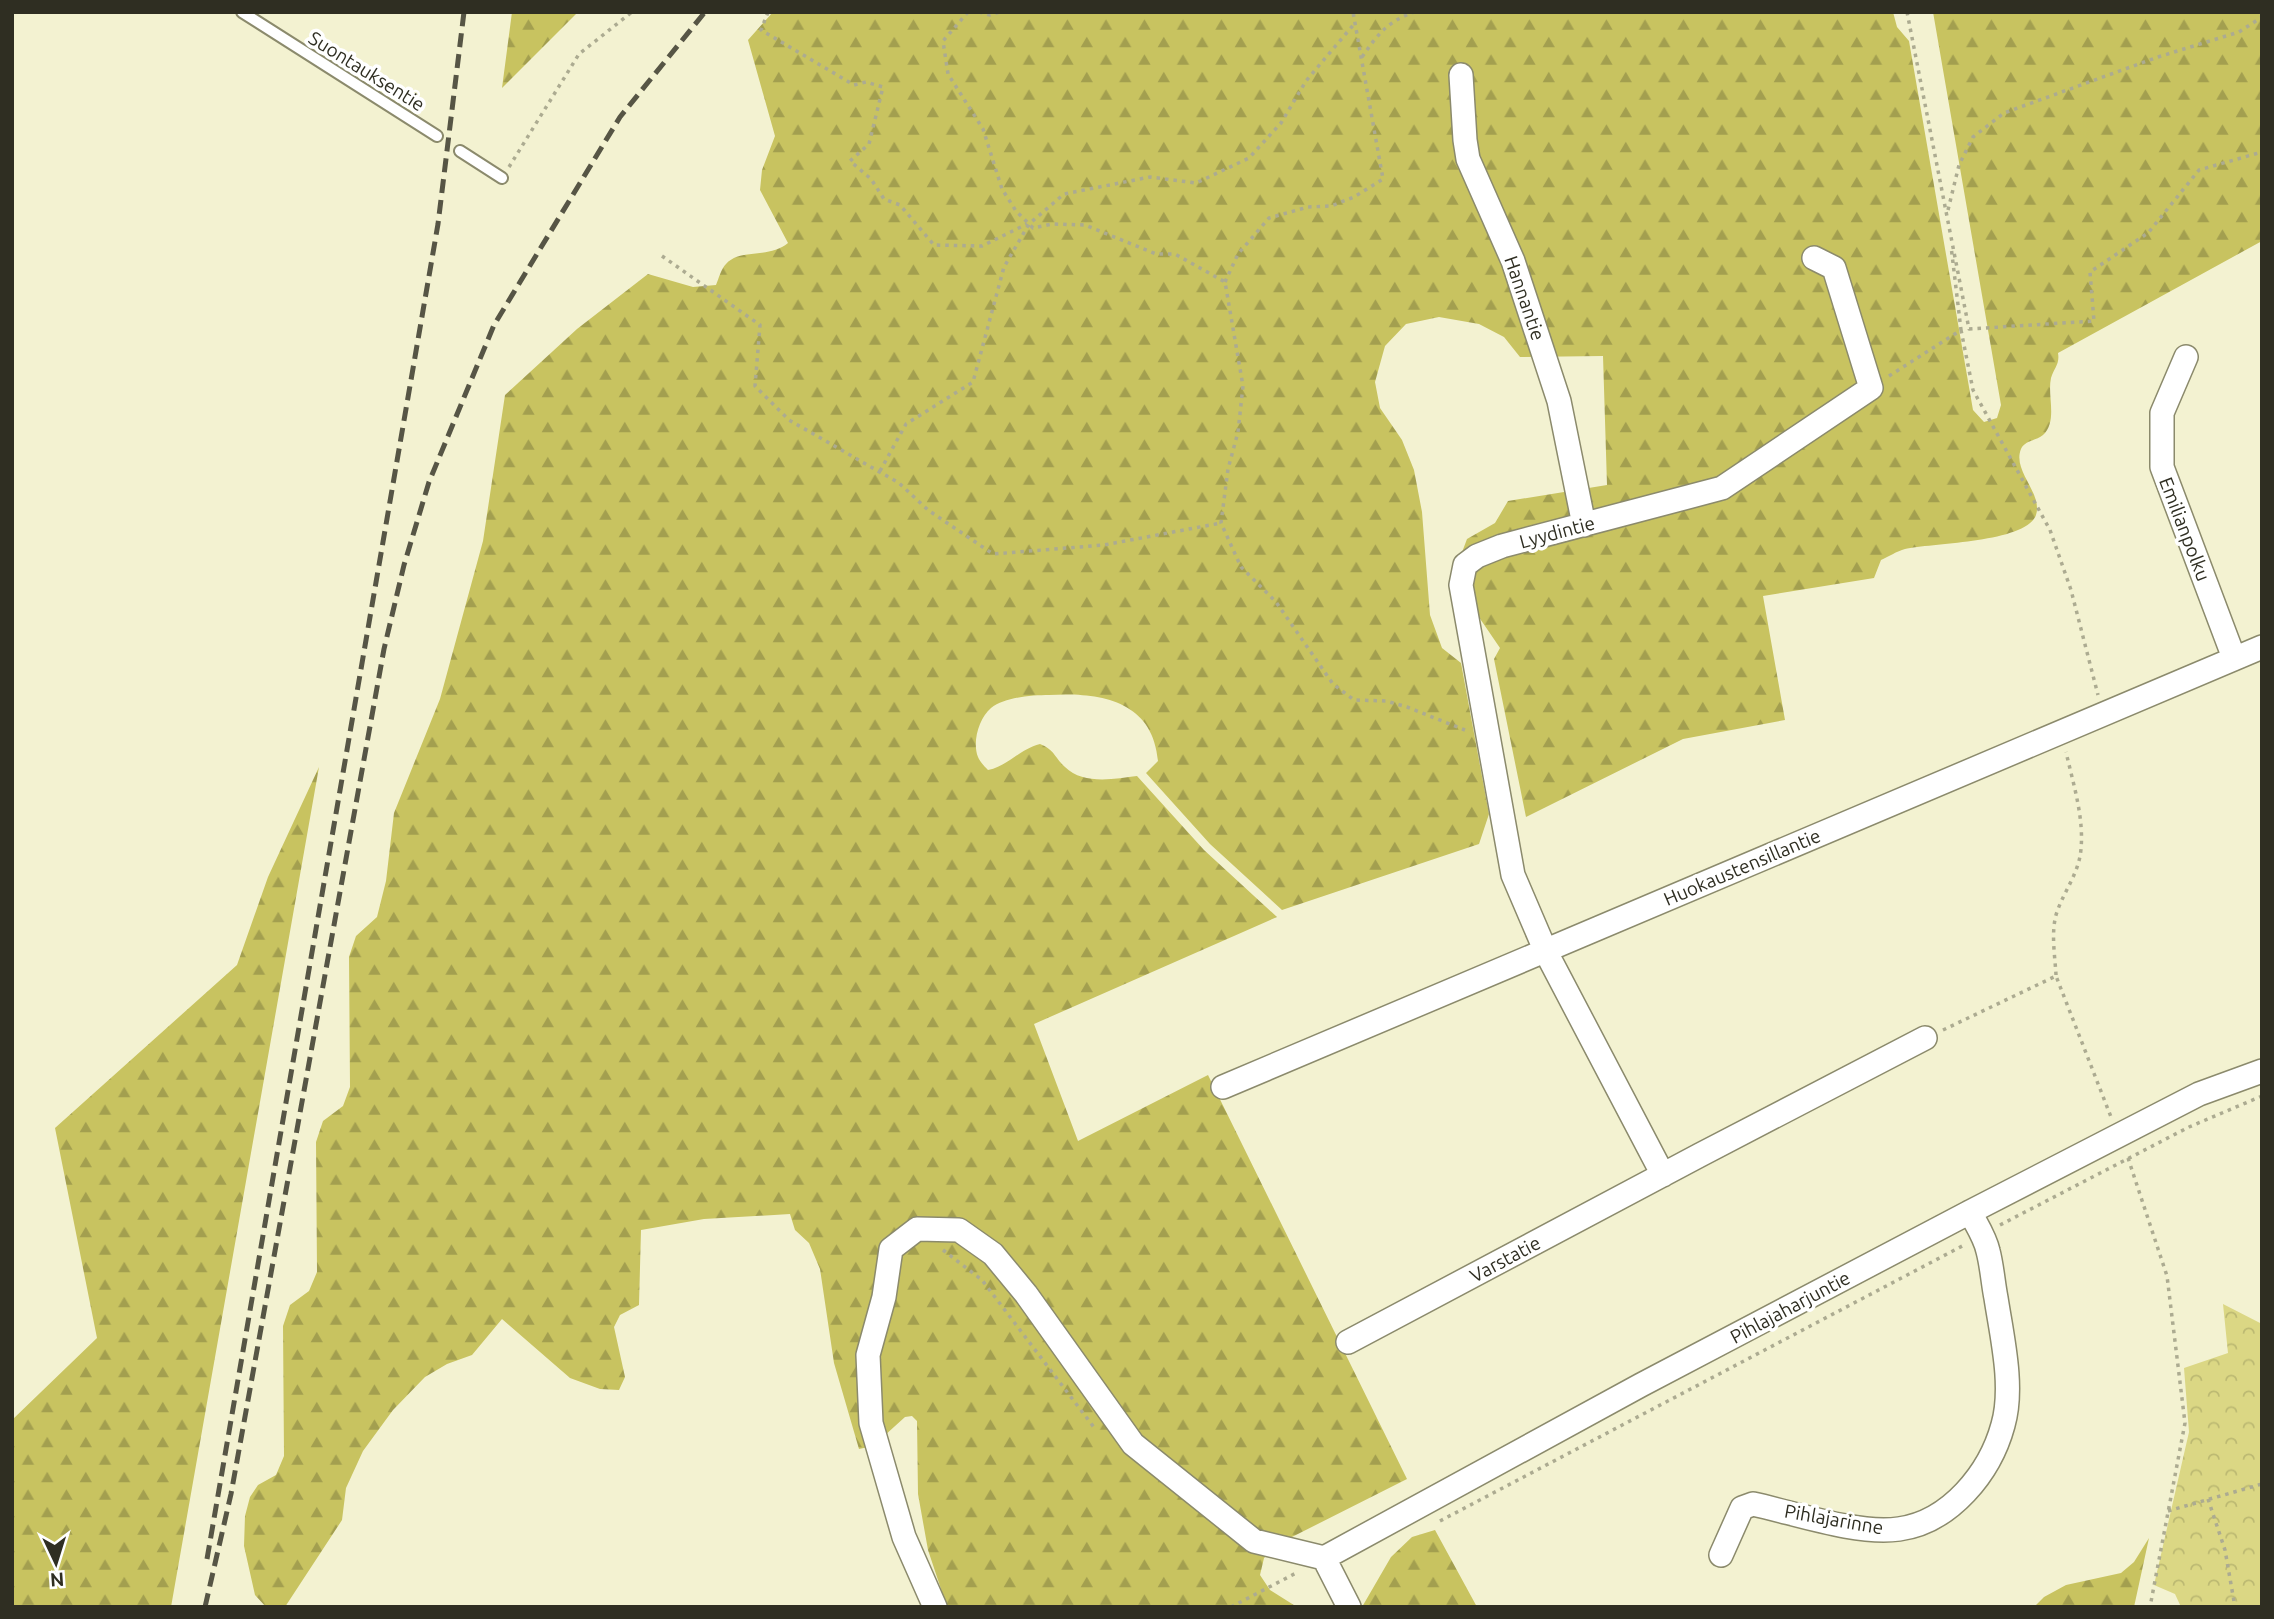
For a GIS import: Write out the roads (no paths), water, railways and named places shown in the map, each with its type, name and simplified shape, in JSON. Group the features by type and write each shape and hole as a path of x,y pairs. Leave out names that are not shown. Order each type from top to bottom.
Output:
{"street":[{"name":"Hannantie","path":"1461,75 1468,159 1513,261 1559,401 1584,525"},
{"name":"Lyydintie","path":"1546,952 1513,875 1461,585 1465,565 1477,556 1502,546 1722,488 1871,387 1834,268 1814,258"},
{"name":"Emilianpolku","path":"2186,357 2162,413 2162,467 2234,659"},
{"name":"Huokaustensillantie","path":"1223,1087 1546,952 2061,729 2262,647"},
{"path":"1546,952 1663,1175"},
{"name":"Varstatie","path":"1348,1342 1925,1038"},
{"name":"Pihlajaharjuntie","path":"1324,1558 1641,1385 1970,1212 2199,1094 2262,1071"},
{"name":"Pihlajarinne","path":"1721,1555 1742,1508 1753,1504 1839,1524 1898,1529 1919,1525 1938,1516 1981,1474 2003,1425 2007,1401 2005,1356 1988,1249 1970,1212"},
{"path":"935,1607 904,1537 871,1423 867,1355 884,1297 891,1249 916,1229 959,1230 993,1254 1026,1294 1133,1444 1254,1541 1324,1558 1349,1607"}],"lane":[{"name":"Suontauksentie","path":"242,12 437,136"},
{"path":"460,151 502,178"}],"railway":[{"path":"207,1559 438,224 464,12"},
{"path":"205,1607 231,1494 384,649 404,565 429,482 494,325 620,117 705,12"}]}
